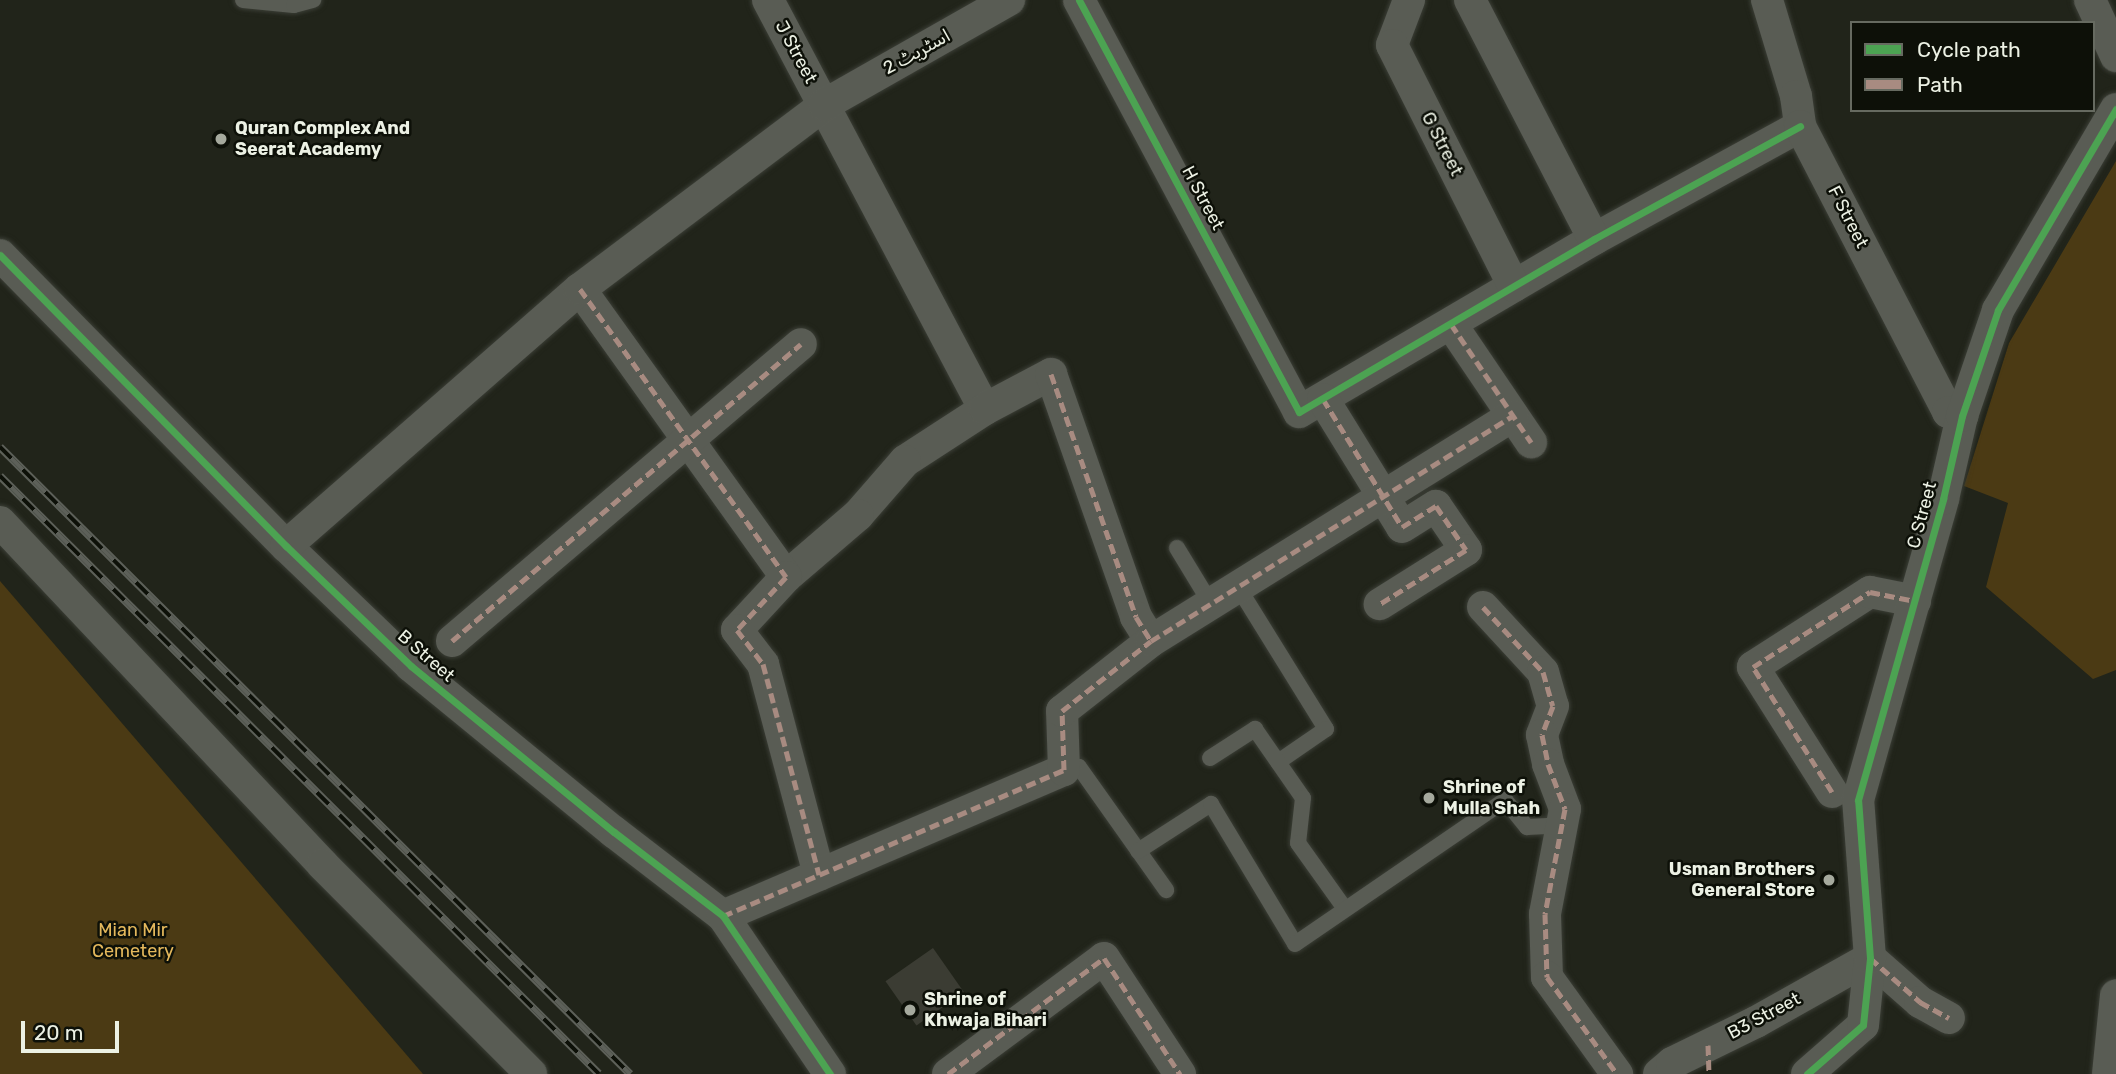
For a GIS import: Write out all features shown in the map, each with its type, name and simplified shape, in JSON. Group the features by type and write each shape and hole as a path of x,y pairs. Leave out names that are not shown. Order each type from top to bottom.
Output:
{"street":[{"name":"J Street","path":"768,0 985,409"},
{"name":"اسٹریٹ 2","path":"286,546 580,289 824,105 1009,0"},
{"name":"H Street","path":"1079,0 1311,405 1383,497 1402,527 1436,506 1466,550 1380,604"},
{"name":"G Street","path":"1409,0 1392,45 1514,286"},
{"path":"1470,0 1594,239"},
{"name":"F Street","path":"1766,0 1796,96 1800,126 1948,412 1962,416"},
{"path":"2090,0 2116,56"},
{"name":"C Street","path":"1807,1074 1863,1024 1870,958 1858,800 1915,601 1962,416 1998,310 2116,109"},
{"path":"1311,405 1594,239 1800,126"},
{"name":"B Street","path":"0,255 286,546 411,666 614,832 723,916 830,1074"},
{"path":"580,289 786,577"},
{"path":"723,916 1064,770 1062,711 1151,641 1383,497 1522,429 1451,324"},
{"path":"452,641 801,344"},
{"path":"819,875 763,664 737,630 786,577 858,515 905,461 985,409 1051,374 1136,617 1151,641"},
{"path":"0,522 323,865 531,1074"},
{"path":"1832,792 1753,667 1870,593 1915,601"},
{"path":"1483,607 1544,672 1553,706 1542,735 1548,764 1565,809 1545,914 1547,977 1617,1074"},
{"path":"948,1074 1104,958 1180,1074"},
{"path":"1870,958 1920,1002 1949,1018"},
{"name":"B3 Street","path":"1658,1074 1672,1063 1709,1060 1870,958"},
{"path":"2108,1074 2116,995"}],"lane":[{"path":"243,0 294,5 313,0"},
{"path":"1177,548 1211,604"},
{"path":"1238,587 1326,729 1278,762"},
{"path":"1210,758 1255,729 1303,798 1298,843 1345,909"},
{"path":"1064,770 1079,767 1166,890"},
{"path":"1138,851 1211,804 1295,944 1505,800 1527,827 1562,825"}],"green space":[{"path":"2116,161 2116,670 2093,679 1986,587 2008,503 1964,486 2009,343"},
{"name":"Mian Mir Cemetery","path":"0,581 423,1074 0,1074"}],"building":[{"path":"933,948 964,992 916,1026 885,981"}],"railway":[{"path":"0,447 630,1074"},
{"path":"0,476 599,1074"}],"marked path":[{"path":"580,289 786,577 737,630 763,664 819,875"},
{"path":"1451,324 1531,442"},
{"path":"452,641 801,344"},
{"path":"1051,374 1136,617 1151,641"},
{"path":"1323,399 1402,527 1436,506 1466,550 1380,604"},
{"path":"723,916 1064,770 1062,711 1151,641 1513,416"},
{"path":"1832,792 1753,667 1870,592 1915,601"},
{"path":"1483,607 1543,672 1553,706 1542,735 1548,764 1565,809 1545,914 1547,977 1617,1074"},
{"path":"948,1074 1104,958 1180,1074"},
{"path":"1870,958 1920,1002 1949,1018"},
{"path":"1708,1045 1709,1074"}],"cycle path":[{"path":"1079,0 1299,412 1594,239 1800,126"},
{"path":"1807,1074 1863,1025 1870,958 1858,800 1943,499 1962,416 1998,310 2116,109"},
{"path":"0,255 286,546 411,666 614,832 723,916 830,1074"}],"place":[{"name":"Quran Complex And Seerat Academy","path":"221,139"},
{"name":"Shrine of Mulla Shah","path":"1429,798"},
{"name":"Usman Brothers General Store","path":"1829,880"},
{"name":"Shrine of Khwaja Bihari","path":"910,1010"}]}
